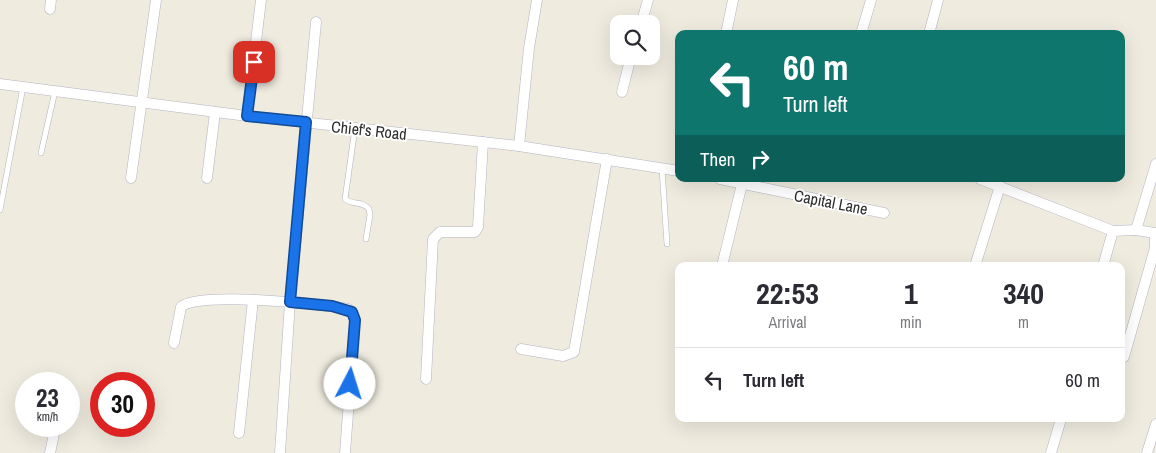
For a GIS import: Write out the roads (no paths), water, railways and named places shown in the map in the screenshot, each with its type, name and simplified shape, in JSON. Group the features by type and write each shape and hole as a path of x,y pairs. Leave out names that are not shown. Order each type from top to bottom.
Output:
{"street":[{"path":"131,178 156,0"},
{"path":"247,116 261,0"},
{"path":"519,146 529,48 537,0"},
{"path":"644,15 648,0"},
{"path":"727,30 733,0"},
{"path":"862,30 872,0"},
{"path":"930,30 938,0"},
{"path":"280,453 290,302 316,22"},
{"path":"622,92 629,65"},
{"name":"Chief's Road","path":"0,84 247,116 519,146 675,171"},
{"path":"207,178 216,112"},
{"path":"426,379 433,239 440,232 468,233 475,232 478,228 483,142"},
{"path":"521,349 563,356 574,352 607,159"},
{"path":"1136,230 1156,164"},
{"name":"Capital Lane","path":"733,182 884,213"},
{"path":"989,182 1113,232 1136,230 1156,233 1147,282 1125,354"},
{"path":"723,262 742,184"},
{"path":"976,262 1000,186"},
{"path":"1104,262 1113,232"},
{"path":"239,432 253,300"},
{"path":"174,343 179,313 185,303 191,301 253,300 348,309 354,315 345,453"},
{"path":"1051,453 1060,422"},
{"path":"1147,453 1156,424"},
{"path":"50,453 53,437"}],"lane":[{"path":"0,210 24,87"},
{"path":"41,153 54,91"},
{"path":"356,128 345,199 347,202 362,204 369,209 370,215 366,239"},
{"path":"662,169 668,244"}]}
